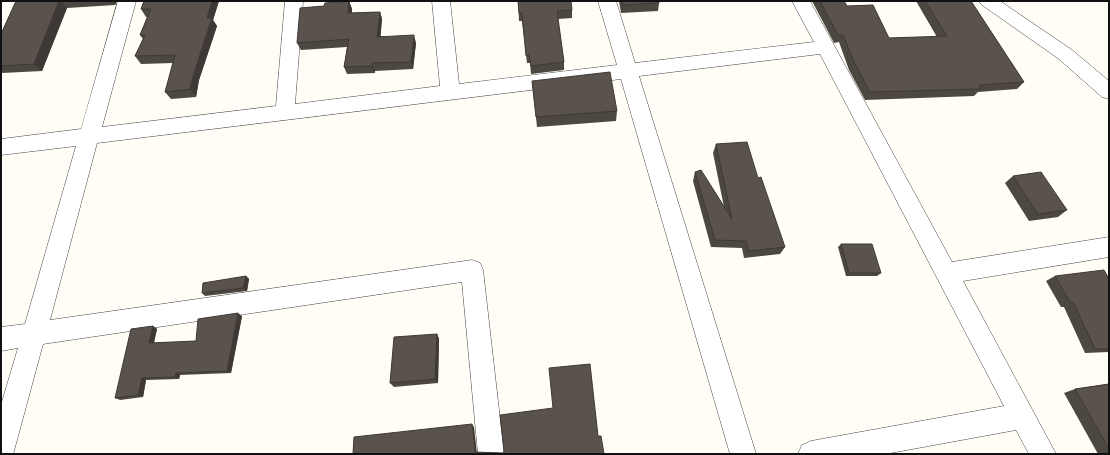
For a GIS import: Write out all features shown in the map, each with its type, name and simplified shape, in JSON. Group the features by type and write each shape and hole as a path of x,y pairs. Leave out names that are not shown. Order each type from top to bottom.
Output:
{"street":[{"path":"1,451 127,1"},
{"path":"285,113 294,1"},
{"path":"441,1 450,93"},
{"path":"607,1 743,454"},
{"path":"801,1 1043,454"},
{"path":"988,1 1056,47 1094,77 1109,92"},
{"path":"1,147 825,47"},
{"path":"946,273 1109,247"},
{"path":"1,339 472,270 491,454"},
{"path":"810,454 1023,416"}],"building":[{"path":"16,1 59,1 34,64 1,66 1,34"},
{"path":"144,1 212,1 207,18 212,18 190,89 165,92 175,55 135,56 145,35 140,35 151,9 141,9"},
{"path":"349,1 348,13 380,12 377,37 414,35 411,62 372,63 372,66 344,67 349,39 297,43 300,8 324,6 325,3"},
{"path":"518,1 571,1 572,10 557,11 564,62 531,66 529,55 526,56 522,13 519,13"},
{"path":"622,1 659,1 659,3 622,5"},
{"path":"820,1 844,1 847,6 873,5 889,38 947,36 925,1 971,1 1024,82 979,85 981,89 870,92 854,62 843,35 838,35"},
{"path":"610,72 617,111 536,117 532,81"},
{"path":"747,142 758,178 761,177 785,247 749,251 746,241 715,240 695,172 701,170 732,219 716,144"},
{"path":"1041,172 1067,210 1038,214 1013,176"},
{"path":"841,244 872,244 881,273 849,273"},
{"path":"1104,270 1109,279 1109,349 1095,349 1073,302 1070,302 1055,276"},
{"path":"246,276 243,288 202,293 203,283"},
{"path":"238,313 227,371 176,373 175,377 142,378 138,395 115,398 131,329 153,326 149,343 196,341 198,319"},
{"path":"437,334 435,379 390,383 394,337"},
{"path":"590,364 598,436 601,436 604,454 353,454 354,437 472,424 475,452 503,453 500,415 553,408 549,368"},
{"path":"1109,384 1109,449 1075,389"}]}
